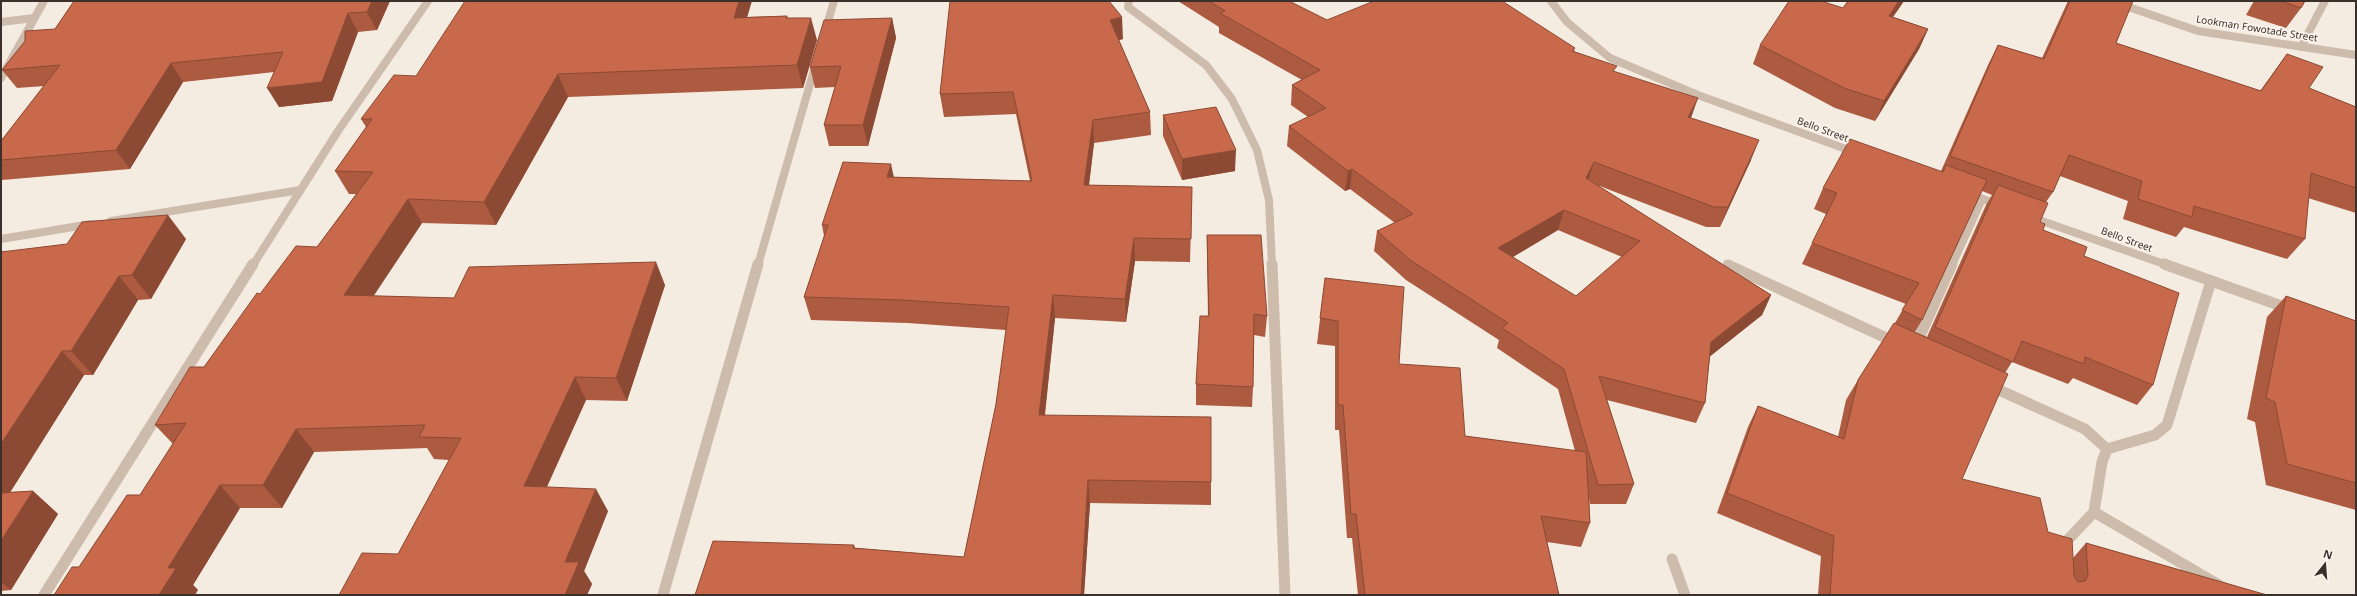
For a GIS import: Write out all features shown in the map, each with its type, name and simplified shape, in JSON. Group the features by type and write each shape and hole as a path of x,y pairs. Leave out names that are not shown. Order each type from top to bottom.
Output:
{"street":[{"path":"1,78 44,1"},
{"path":"44,595 338,131 428,1"},
{"path":"822,39 834,1"},
{"path":"1129,1 1128,7 1206,66 1232,99 1257,150 1269,200 1286,595"},
{"name":"Bello Street","path":"1551,1 1567,22 1610,58 1698,95 1863,155"},
{"name":"Lookman Fowotade Street","path":"2111,1 2198,31 2356,56"},
{"path":"2301,47 2325,1"},
{"path":"1,22 34,18"},
{"path":"663,595 818,54"},
{"path":"1,239 300,190"},
{"name":"Bello Street","path":"1960,191 2298,312"},
{"path":"1728,265 1917,353 1982,199"},
{"path":"2107,449 2155,434 2167,425 2211,281"},
{"path":"1978,380 2085,429 2107,449"},
{"path":"2061,560 2061,545 2094,512 2102,462 2107,449"},
{"path":"2094,512 2236,595"},
{"path":"1672,559 1685,595"}],"building":[{"path":"74,1 372,1 367,12 348,13 322,82 267,88 283,52 171,63 116,150 1,160 1,141 60,65 2,70 25,41 25,31 55,29"},
{"path":"465,1 739,1 734,18 787,16 786,18 811,18 797,65 558,74 484,202 408,199 344,295 454,298 469,267 656,262 616,378 575,377 524,486 596,489 565,562 579,562 565,595 339,595 362,553 398,554 461,438 419,437 425,425 296,429 263,485 220,485 168,568 176,568 159,595 54,595 72,567 79,567 127,495 140,495 186,423 155,425 190,367 204,367 257,293 260,294 296,246 317,247 373,172 335,171 372,119 361,119 394,75 416,76"},
{"path":"950,1 1109,1 1122,17 1110,20 1150,112 1093,120 1084,185 1192,187 1191,239 1134,238 1125,299 1053,295 1039,415 1211,417 1211,482 1088,480 1081,595 695,595 713,541 854,545 853,548 964,557 996,404 1009,307 902,300 804,297 828,225 822,225 843,162 891,164 887,177 1032,181 1013,92 940,94"},
{"path":"1209,1 1289,1 1327,20 1374,1 1502,1 1575,48 1572,51 1617,66 1613,71 1698,98 1688,117 1759,140 1728,207 1714,207 1594,162 1586,178 1771,295 1711,342 1705,403 1599,376 1634,484 1598,485 1564,369 1502,328 1508,323 1410,260 1377,231 1413,214 1352,169 1348,171 1289,126 1326,108 1292,85 1320,70 1220,13 1225,11","holes":["1564,210 1640,241 1576,296 1498,248"]},
{"path":"1789,1 1821,1 1843,8 1848,1 1899,1 1889,16 1928,29 1884,101 1844,88 1760,45"},
{"path":"2070,1 2133,1 2116,43 2261,91 2287,54 2323,67 2309,88 2356,107 2356,188 2311,173 2305,239 2194,206 2192,217 2138,199 2142,181 2069,155 2053,192 1950,156 1998,45 2044,59"},
{"path":"2281,1 2305,1 2301,8"},
{"path":"892,18 863,125 824,125 841,66 810,67 824,20"},
{"path":"1216,107 1236,150 1182,159 1163,115"},
{"path":"1850,139 1943,172 1946,165 1987,180 1922,320 1902,310 1919,283 1812,243 1837,193 1823,188"},
{"path":"1998,185 2048,203 2040,222 2045,224 2043,230 2087,247 2084,256 2179,293 2153,385 2085,357 2084,364 2022,341 2013,362 1935,327"},
{"path":"168,215 132,275 119,276 71,351 62,351 1,444 1,252 67,244 82,222"},
{"path":"1207,235 1261,235 1267,316 1254,314 1253,387 1196,384 1200,316 1209,316"},
{"path":"1325,278 1404,287 1399,364 1460,368 1465,436 1586,452 1590,523 1541,516 1559,595 1365,595 1356,514 1351,514 1343,405 1338,405 1338,321 1320,318"},
{"path":"2286,296 2356,321 2356,483 2287,464 2275,402 2266,398"},
{"path":"1894,323 2008,374 1962,479 2040,498 2048,532 2072,539 2074,576 2078,582 2085,581 2088,576 2086,543 2267,595 1830,595 1834,536 1727,493 1758,406 1844,439 1858,380"},
{"path":"33,491 1,541 1,493"}]}
